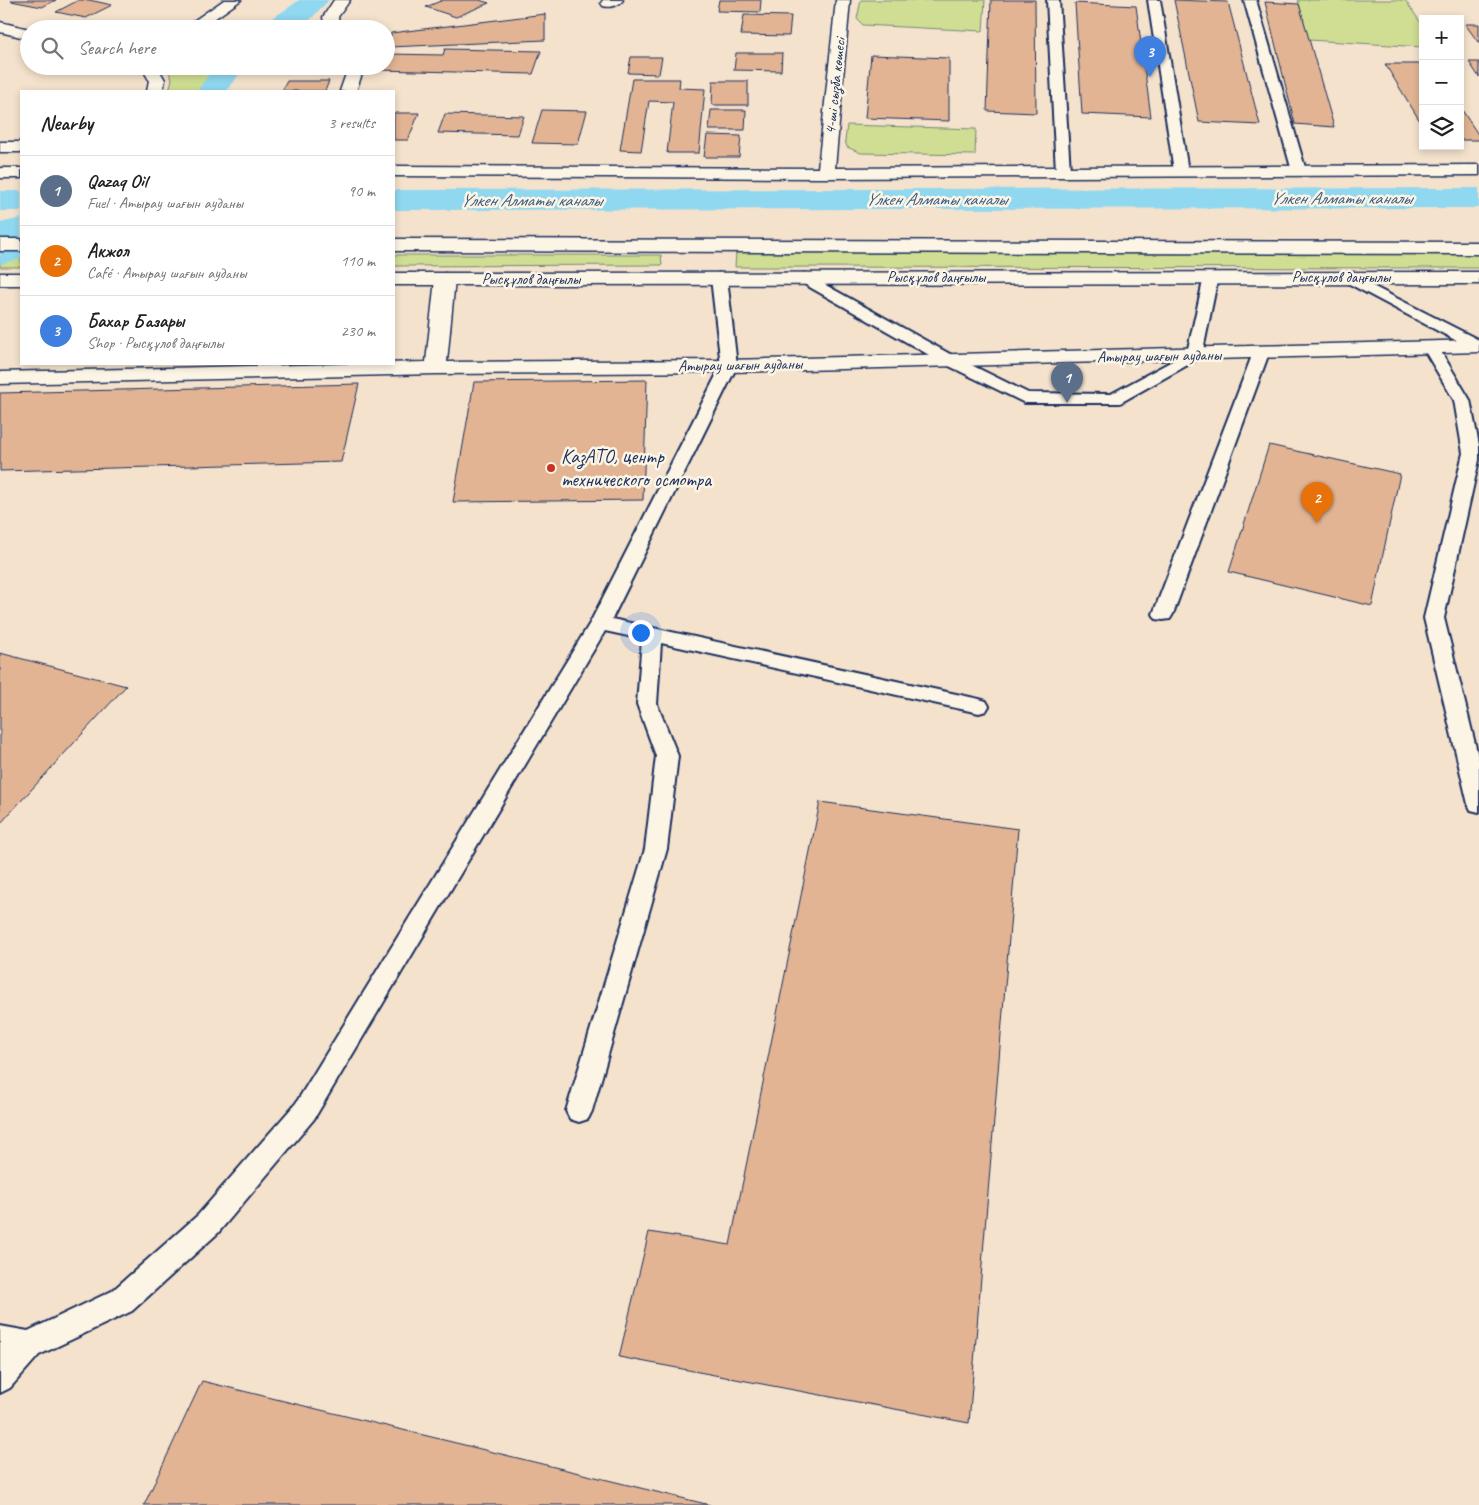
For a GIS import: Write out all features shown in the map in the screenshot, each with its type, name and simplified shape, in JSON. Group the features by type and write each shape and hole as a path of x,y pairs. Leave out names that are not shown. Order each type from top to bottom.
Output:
{"street":[{"path":"203,20 234,0"},
{"path":"331,20 330,17 335,8 343,0"},
{"name":"4-ші сызба көшесі","path":"826,173 843,0"},
{"path":"0,27 20,32"},
{"path":"155,90 158,83 156,75"},
{"path":"348,90 354,75"},
{"path":"0,147 20,147"},
{"path":"395,171 826,173 1479,170"},
{"path":"0,173 20,173"},
{"path":"0,245 20,245"},
{"name":"Рысқұлов даңғылы","path":"395,245 1479,248"},
{"path":"719,246 719,278"},
{"name":"Рысқұлов даңғылы","path":"395,279 1479,278"},
{"path":"0,279 20,279"},
{"path":"436,368 445,279"},
{"name":"Атырау шағын ауданы","path":"0,378 436,368 729,366 1479,346"}],"lane":[{"path":"1052,0 1063,171"},
{"path":"1154,0 1181,171"},
{"path":"1250,0 1300,170"},
{"path":"804,278 951,361 1025,398 1114,399 1194,355 1211,277"},
{"path":"1347,277 1479,346"},
{"path":"0,1378 29,1345 122,1301 208,1224 304,1111 600,623 729,366 719,278"},
{"path":"1431,348 1462,400 1472,453 1434,618 1479,804"},
{"path":"1163,614 1261,353"},
{"path":"600,623 979,706"},
{"path":"579,1111 656,849 667,756 647,704 652,634"},
{"path":"0,1340 29,1345"}],"green space":[{"path":"861,0 985,0 983,31 863,25 857,19"},
{"path":"1298,0 1405,0 1419,20 1419,47 1309,40"},
{"path":"170,75 216,75 203,90 169,90 172,79"},
{"path":"847,125 976,129 975,155 861,153 847,147 845,141"},
{"path":"736,252 1479,253 1479,268 735,267"},
{"path":"395,255 661,255 662,265 395,266"},
{"path":"0,256 20,256 20,267 0,267"}],"building":[{"path":"56,0 42,7 11,1"},
{"path":"79,0 112,5 86,18 56,12"},
{"path":"443,0 479,0 489,3 456,17 426,7"},
{"path":"719,0 761,0 760,12 717,11"},
{"path":"991,0 1035,0 1036,113 987,111"},
{"path":"1174,0 1228,2 1260,125 1199,122"},
{"path":"1265,2 1299,4 1334,127 1295,124"},
{"path":"1075,3 1136,6 1151,117 1082,114"},
{"path":"545,14 545,40 395,47 395,33"},
{"path":"744,15 791,16 789,36 741,35"},
{"path":"1465,24 1479,24 1479,42 1478,42"},
{"path":"445,49 541,51 533,74 395,70 395,54 443,55"},
{"path":"736,53 782,53 781,71 734,70"},
{"path":"871,55 949,58 949,121 865,118"},
{"path":"631,57 662,57 659,74 628,73"},
{"path":"1469,62 1479,62 1479,77"},
{"path":"1385,64 1419,64 1419,119"},
{"path":"632,79 680,79 679,88 705,89 699,153 667,153 673,102 649,101 641,151 620,150"},
{"path":"287,81 329,81 325,90 282,90"},
{"path":"713,81 748,81 748,105 712,105"},
{"path":"542,110 587,111 578,144 532,143"},
{"path":"711,110 746,110 745,130 709,130"},
{"path":"395,113 419,113 408,140 395,140"},
{"path":"1464,113 1479,136 1479,140 1464,140"},
{"path":"445,114 524,116 518,135 438,133"},
{"path":"707,135 741,136 739,157 704,157"},
{"name":"КазАТО, центр технического осмотра","path":"647,380 643,500 453,502 474,382"},
{"path":"359,384 341,462 0,471 0,393"},
{"path":"1269,445 1400,474 1372,606 1229,572"},
{"path":"0,653 126,686 0,824"},
{"path":"820,802 1018,829 969,1423 619,1357 649,1232 730,1245"},
{"path":"202,1381 710,1505 144,1505"}],"waterway":[{"path":"290,20 299,15 315,0"},
{"path":"213,90 224,75"},
{"name":"Үлкен Алматы каналы","path":"395,200 1479,198"},
{"name":"Үлкен Алматы каналы","path":"0,201 20,201"},
{"path":"0,246 20,236"}],"place":[{"name":"Бахар Базары","path":"1150,77"},
{"name":"Qazaq Oil","path":"1067,403"},
{"name":"КазАТО, центр технического осмотра","path":"551,468"},
{"name":"Акжол","path":"1317,523"}]}
